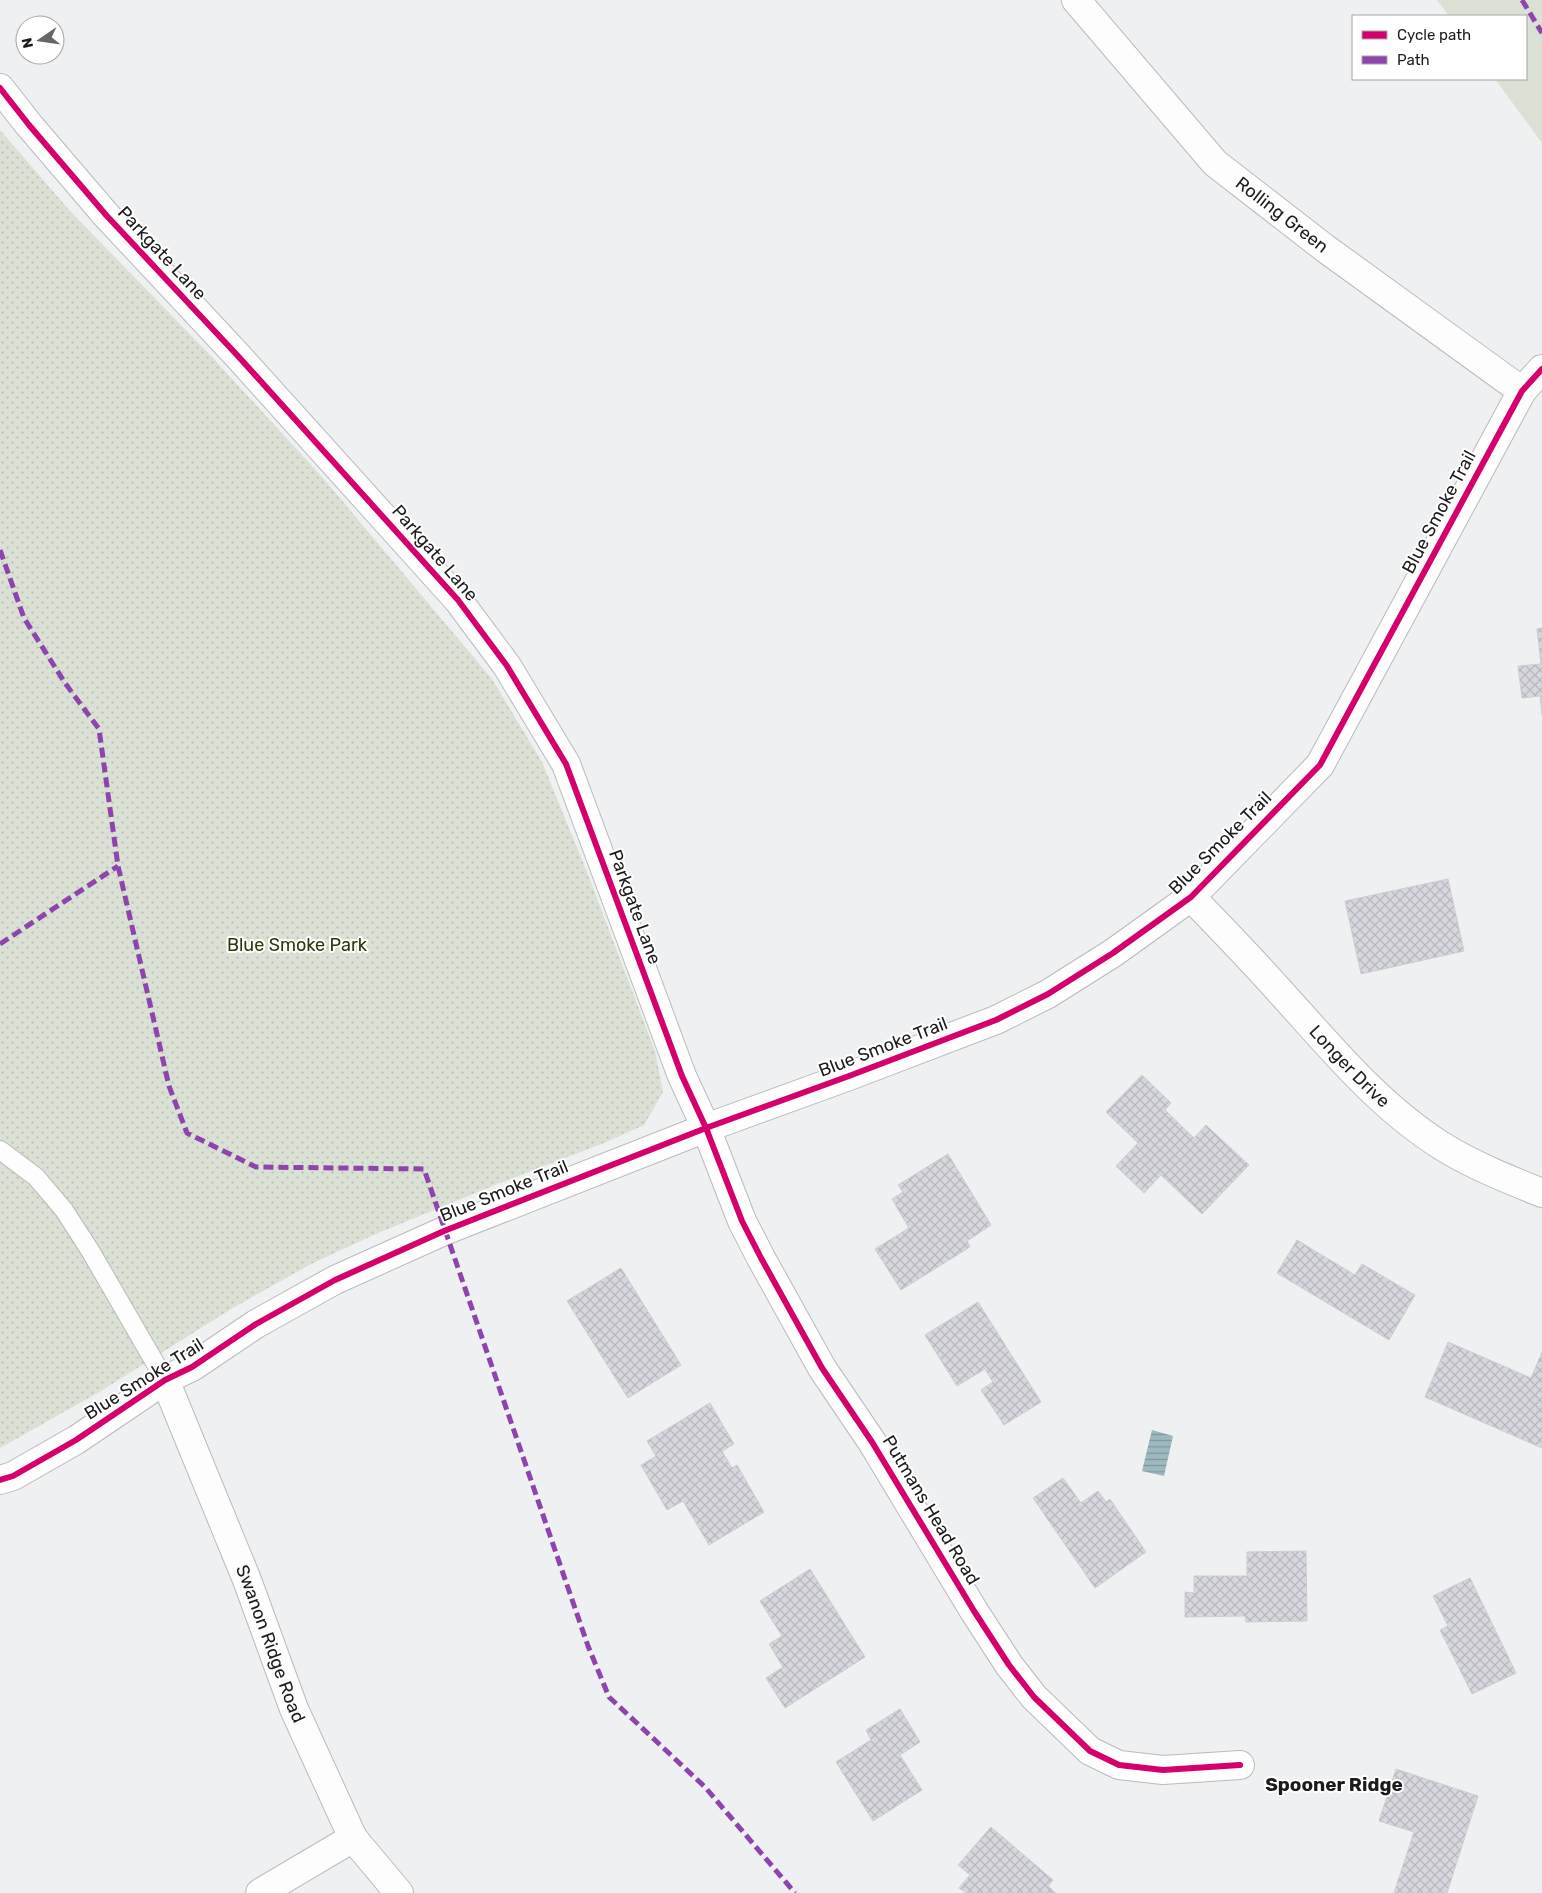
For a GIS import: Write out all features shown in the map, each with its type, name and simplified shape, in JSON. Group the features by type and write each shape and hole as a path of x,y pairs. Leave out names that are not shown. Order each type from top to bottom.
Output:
{"street":[{"name":"Rolling Green","path":"1076,0 1214,162 1326,249 1522,391"},
{"name":"Parkgate Lane","path":"0,88 106,215 237,355 458,600 507,666 566,764 682,1076 706,1128"},
{"name":"Blue Smoke Trail","path":"0,1480 13,1476 76,1440 165,1380 192,1367 256,1324 335,1280 444,1231 706,1128 996,1020 1048,994 1113,953 1191,897 1320,765 1522,391 1542,369"},
{"name":"Longer Drive","path":"1191,897 1330,1048 1412,1124 1443,1146 1509,1180 1542,1193"},
{"name":"Putmans Head Road","path":"706,1128 742,1221 822,1368 872,1442 974,1611 1009,1665 1034,1697 1090,1751 1119,1765 1163,1770 1240,1765"},
{"name":"Swanon Ridge Road","path":"165,1380 247,1580 294,1708 353,1838 399,1893"},
{"path":"260,1893 353,1838"}],"lane":[{"path":"0,1150 36,1176 64,1210 91,1252 165,1380"}],"green space":[{"path":"1437,0 1542,0 1542,143 1496,80 1527,80 1527,15 1448,15"},
{"name":"Blue Smoke Park","path":"0,130 70,211 212,357 323,478 492,679 542,762 587,872 655,1051 663,1092 644,1125 604,1143 378,1233 311,1264 231,1309 101,1391 0,1448"}],"water":[{"path":"1152,1430 1173,1436 1164,1476 1142,1471"}],"building":[{"path":"1542,628 1542,715 1540,696 1522,698 1518,666 1541,664 1537,629"},
{"path":"1448,879 1464,951 1361,974 1345,901"},
{"path":"1142,1075 1171,1103 1165,1110 1194,1138 1206,1125 1249,1165 1202,1214 1161,1175 1144,1193 1116,1166 1138,1143 1106,1112"},
{"path":"948,1154 991,1225 967,1241 970,1247 901,1290 875,1249 909,1228 892,1199 903,1192 898,1185"},
{"path":"1297,1240 1355,1275 1362,1264 1415,1295 1389,1340 1277,1273"},
{"path":"621,1268 681,1365 628,1398 567,1301"},
{"path":"978,1302 1041,1402 1004,1425 981,1390 993,1382 985,1369 957,1386 925,1335"},
{"path":"1448,1342 1531,1378 1542,1352 1542,1448 1425,1397"},
{"path":"710,1403 734,1444 722,1451 732,1468 737,1465 764,1512 709,1545 683,1501 667,1510 641,1465 656,1456 647,1441"},
{"path":"1063,1478 1081,1503 1098,1491 1106,1502 1110,1499 1146,1552 1095,1588 1033,1498"},
{"path":"1306,1551 1307,1621 1246,1622 1245,1616 1185,1617 1185,1592 1194,1593 1194,1576 1247,1576 1247,1552"},
{"path":"810,1569 865,1657 785,1708 766,1678 783,1667 769,1644 782,1636 760,1601"},
{"path":"1470,1578 1516,1673 1472,1694 1440,1630 1448,1626 1433,1596"},
{"path":"900,1709 920,1742 900,1755 922,1790 873,1821 836,1762 871,1740 866,1730"},
{"path":"1396,1769 1478,1796 1447,1893 1394,1893 1414,1832 1379,1821"},
{"path":"991,1827 1053,1880 1048,1886 1056,1893 966,1893 959,1888 970,1875 958,1865"}],"marked path":[{"path":"1522,0 1542,33"},
{"path":"0,550 24,618 65,683 99,729 118,866 169,1086 187,1133 256,1167 424,1169 588,1646 609,1697 705,1787 795,1893"},
{"path":"0,944 118,866"}],"cycle path":[{"path":"0,88 106,215 237,355 458,600 507,666 566,764 682,1076 706,1128 742,1221 822,1368 872,1442 974,1611 1009,1665 1034,1697 1090,1751 1119,1765 1163,1770 1240,1765"},
{"path":"0,1480 13,1476 76,1440 165,1380 192,1367 256,1324 335,1280 444,1231 706,1128 996,1020 1048,994 1113,953 1191,897 1320,765 1522,391 1542,369"}],"district":[{"name":"Spooner Ridge","path":"1334,1784"}]}
